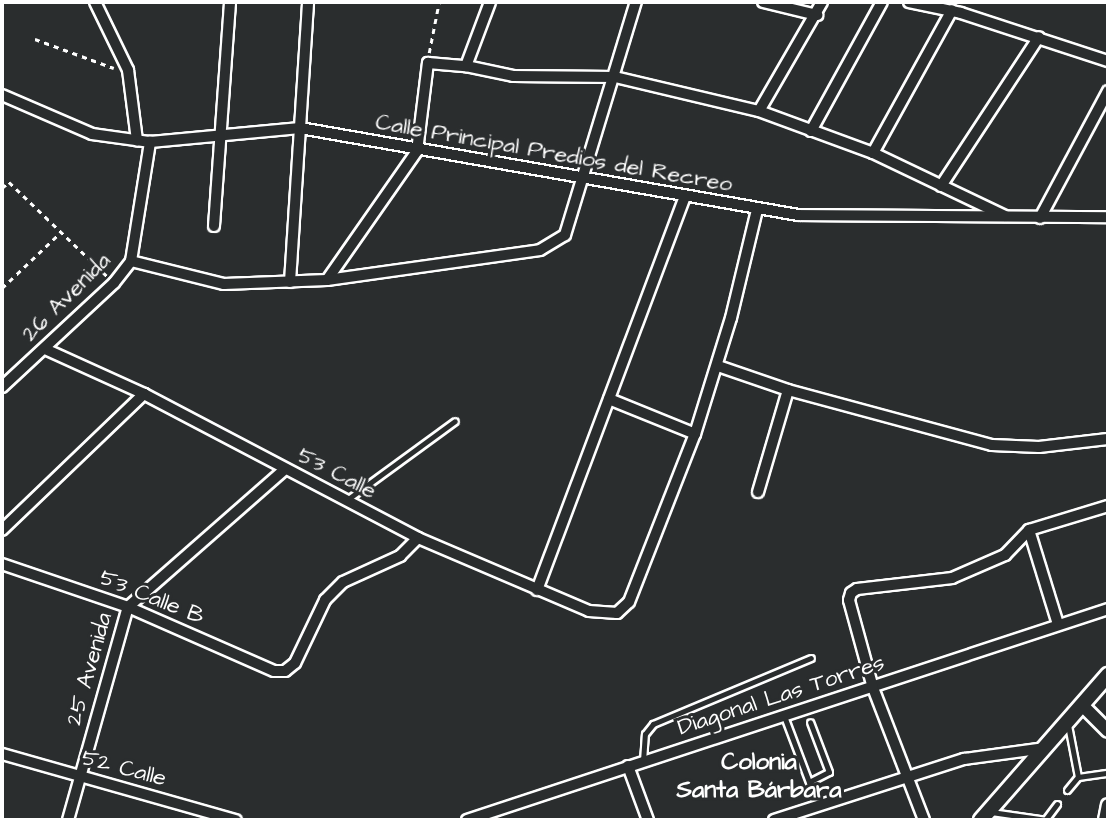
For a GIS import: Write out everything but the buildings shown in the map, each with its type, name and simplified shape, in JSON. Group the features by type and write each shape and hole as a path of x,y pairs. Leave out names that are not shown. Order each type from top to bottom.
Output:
{"main road":[{"path":"984,816 1108,675"}],"street":[{"path":"95,2 128,70 137,140"},
{"path":"214,226 230,2"},
{"path":"290,282 308,2"},
{"path":"466,66 490,2"},
{"path":"131,261 224,284 290,282 327,280 552,246 565,235 636,2"},
{"path":"763,2 817,15"},
{"path":"759,111 817,15 822,2"},
{"path":"811,131 882,2"},
{"path":"909,2 959,8 1108,61"},
{"path":"873,153 959,8"},
{"path":"941,186 1039,37"},
{"path":"327,280 417,151 428,63 466,66 513,76 615,77 759,111 873,153 1008,218"},
{"path":"1040,218 1108,91"},
{"name":"Calle Principal Predios del Recreo","path":"2,95 92,134 150,142 300,128 757,210 837,219 1108,217"},
{"name":"26 Avenida","path":"4,380 45,349 114,283 131,261 150,142"},
{"path":"537,590 685,197"},
{"path":"609,399 695,433 718,366 757,210"},
{"name":"53 Calle","path":"45,349 144,394 284,470 418,538 589,611 617,613 629,602 695,433"},
{"path":"718,366 788,390 992,445 1039,447 1108,439"},
{"path":"758,492 788,390"},
{"path":"2,530 144,394"},
{"name":"25 Avenida","path":"68,820 128,607 284,470"},
{"path":"924,820 873,688 849,600 857,589 952,578 986,566 1029,530 1108,506"},
{"path":"1029,530 1058,624"},
{"name":"53 Calle B","path":"2,564 128,607 274,671 285,671 295,663 325,600 343,582 400,556 418,538"},
{"name":"Diagonal Las Torres","path":"467,820 1108,609"},
{"path":"1083,706 1108,731"},
{"path":"774,820 906,775 1013,749 1045,748"},
{"name":"52 Calle","path":"2,754 236,820"},
{"path":"628,766 648,820"},
{"path":"1105,820 1108,805"}],"lane":[{"path":"345,501 455,421"},
{"path":"643,761 645,734 653,724 811,658"},
{"path":"784,716 809,782 829,772 810,722"},
{"path":"1068,723 1078,777"},
{"path":"1067,790 1078,777 1108,773"},
{"path":"984,816 1046,820 1057,804"}],"path":[{"path":"428,63 439,2"},
{"path":"35,39 94,64 128,70"},
{"path":"2,188 9,182 114,283"},
{"path":"2,288 61,232"}],"district":[{"name":"Colonia Santa Bárbara","path":"759,777"}]}
